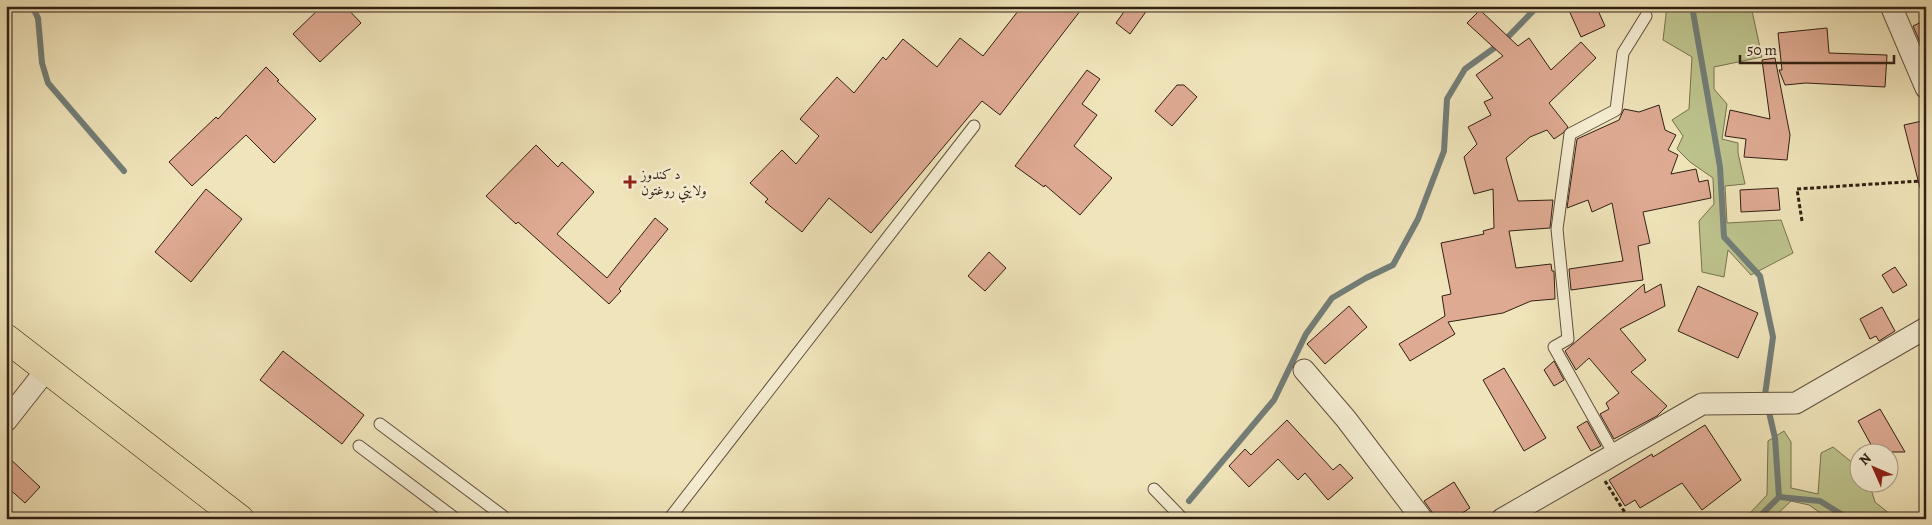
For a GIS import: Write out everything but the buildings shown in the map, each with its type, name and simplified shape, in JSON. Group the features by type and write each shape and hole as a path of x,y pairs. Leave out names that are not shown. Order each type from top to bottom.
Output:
{"highway":[{"path":"6,338 240,519"}],"street":[{"path":"1891,6 1926,88"},
{"path":"1502,519 1702,404 1796,403 1926,328"},
{"path":"6,421 47,369"},
{"path":"1304,370 1346,420 1422,519"}],"lane":[{"path":"1614,454 1554,347 1568,339 1557,228 1570,134 1616,110 1623,53 1646,16"},
{"path":"669,519 974,126"},
{"path":"380,424 507,519"},
{"path":"359,446 456,519"},
{"path":"1154,489 1184,519"}],"path":[{"path":"1802,221 1797,189 1920,181 1926,179"},
{"path":"1596,465 1629,519"}],"green space":[{"path":"1667,6 1751,6 1762,57 1714,67 1714,89 1727,104 1722,139 1738,143 1738,153 1745,184 1725,186 1727,223 1781,220 1793,253 1751,275 1728,250 1724,277 1702,272 1699,221 1714,204 1713,178 1690,162 1677,149 1683,136 1672,120 1689,109 1692,57 1663,40"},
{"path":"1784,431 1791,442 1791,488 1818,494 1821,453 1833,447 1850,461 1850,492 1872,492 1875,502 1896,519 1823,519 1825,516 1809,505 1791,501 1772,519 1734,519 1750,513 1767,495 1768,441"}],"waterway":[{"path":"32,6 38,18 42,63 48,83 124,171"},
{"path":"1189,501 1274,400 1306,334 1332,298 1393,265 1418,219 1444,151 1447,99 1465,69 1504,41 1538,6"},
{"path":"1692,6 1720,167 1724,237 1760,276 1773,337 1765,395 1775,438 1779,497"},
{"path":"1757,519 1779,497 1820,501 1849,519"}],"place":[{"name":"د کندوز ولایتي روغتون","path":"630,182"}]}
